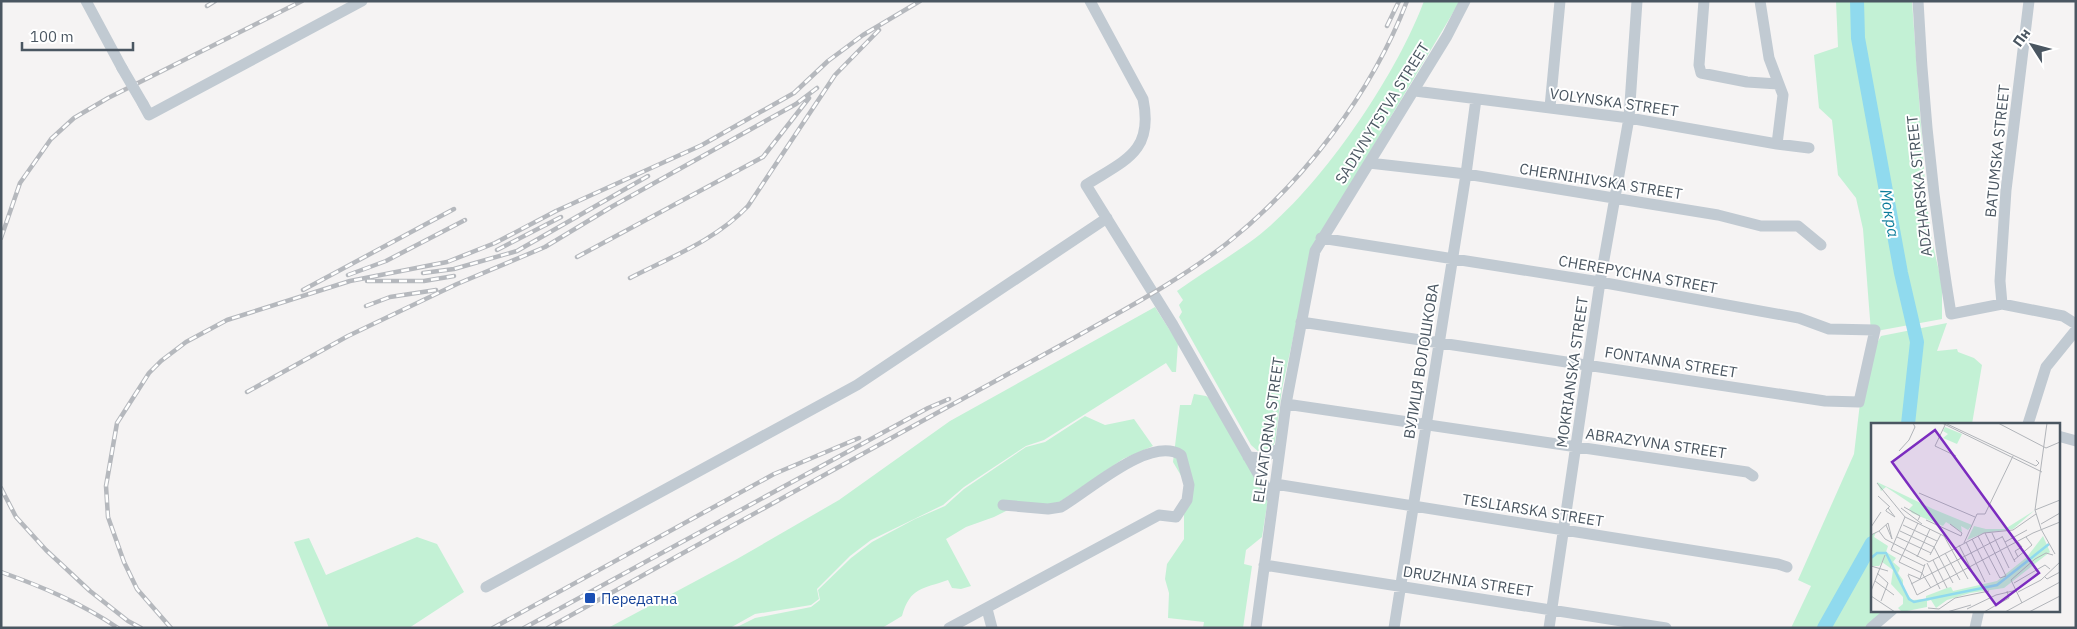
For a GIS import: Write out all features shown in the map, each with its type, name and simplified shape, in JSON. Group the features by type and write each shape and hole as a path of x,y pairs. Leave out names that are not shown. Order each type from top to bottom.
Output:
{"street":[{"path":"86,1 149,115 362,1"},
{"path":"1090,1 1143,99 1146,113 1143,139 1134,154 1086,185 1173,325 1273,500"},
{"name":"SADIVNYTSTVA STREET","path":"1321,238 1448,36 1465,1"},
{"path":"1550,107 1560,1"},
{"name":"MOKRIANSKA STREET","path":"1549,628 1600,282 1630,118 1637,1"},
{"path":"1704,1 1699,65 1701,73 1748,82 1778,84"},
{"path":"1760,1 1769,58 1783,95 1777,144"},
{"name":"ADZHARSKA STREET","path":"1918,1 1921,59 1934,204 1951,314 2002,304"},
{"name":"BATUMSKA STREET","path":"2002,304 2000,281 2006,190 2029,1"},
{"name":"VOLYNSKA STREET","path":"1414,91 1630,118 1809,148"},
{"name":"ВУЛИЦЯ ВОЛОШКОВА","path":"1394,628 1466,174 1476,99"},
{"name":"CHERNIHIVSKA STREET","path":"1369,163 1466,174 1718,215 1761,226 1798,226 1821,245"},
{"path":"486,587 858,384 1107,218"},
{"name":"CHEREPYCHNA STREET","path":"1321,238 1600,282 1799,318 1828,329 1875,330 1859,402"},
{"name":"ELEVATORNA STREET","path":"1256,628 1286,404 1315,251 1321,238"},
{"path":"2002,304 2063,316 2076,324"},
{"name":"FONTANNA STREET","path":"1301,322 1825,400 1859,402"},
{"path":"2028,423 2046,367 2076,330"},
{"name":"ABRAZYVNA STREET","path":"1286,404 1747,472 1754,476"},
{"path":"2060,437 2076,441"},
{"path":"1248,457 1263,458 1280,448"},
{"path":"949,628 987,610 1159,515 1176,517 1187,500 1189,485 1181,455 1173,449 1162,449 1130,461 1061,507 1048,509 1003,505"},
{"name":"TESLIARSKA STREET","path":"1275,484 1564,529 1787,567"},
{"name":"DRUZHNIA STREET","path":"1264,565 1666,628"},
{"path":"987,610 992,628"},
{"path":"1871,628 1890,612"},
{"path":"1975,628 1978,612"}],"green space":[{"path":"1424,1 1460,1 1325,227 1294,334 1282,389 1275,442 1271,450 1260,453 1251,445 1179,317 1182,312 1179,305 1183,300 1177,291 1250,242 1275,221 1327,165 1374,98 1394,64"},
{"path":"1836,1 1912,1 1926,196 1932,241 1942,284 1942,319 1871,332 1863,229 1856,198 1838,175 1832,120 1819,108 1814,55 1838,47"},
{"path":"1155,307 1178,343 1176,372 1172,372 1166,363 1044,440 1026,446 964,487 943,505 871,540 850,556 817,589 819,599 811,605 755,614 730,628 608,628 737,559 839,500 950,421"},
{"path":"1947,323 1937,351 1957,349 1958,352 1974,358 1982,365 1972,423 1871,423 1871,612 1888,612 1873,628 1791,628 1811,586 1798,580 1854,454 1862,386 1872,352 1881,336"},
{"path":"1194,394 1206,396 1215,402 1268,499 1262,537 1246,550 1244,564 1252,566 1243,628 1203,628 1204,622 1168,618 1169,593 1165,579 1167,564 1184,539 1184,514 1188,507 1183,479 1173,462 1180,405 1191,405"},
{"path":"1085,416 1105,425 1134,419 1153,446 1123,459 1058,503 1012,508 966,527 946,539 971,586 961,589 952,588 948,580 919,590 909,599 902,616 882,628 735,628 755,618 811,607 820,600 818,590 851,558 872,542 915,519 945,506 964,489 1026,447 1045,442"},
{"path":"417,537 437,544 464,592 409,628 329,628 294,542 309,538 326,575"}],"waterway":[{"name":"Мокра","path":"1857,1 1858,38 1901,273 1917,342 1908,423"},
{"name":"Мокра","path":"1824,628 1871,545"}],"railway":[{"path":"207,6 215,1"},
{"path":"1,238 20,183 51,139 74,118 108,98 302,1"},
{"path":"171,628 137,589 124,562 108,517 106,486 117,423 149,373 161,361 186,342 227,320 350,281 447,262 495,243 556,211 702,145 794,93 828,61 863,35 920,1"},
{"path":"1387,26 1399,1"},
{"path":"548,628 1114,316 1163,287 1211,255 1254,220 1282,193 1308,165 1332,134 1355,102 1375,69 1407,1"},
{"path":"630,278 677,255 722,229 748,206 835,75 879,30"},
{"path":"247,392 348,336 457,284 545,247 613,206 796,104 817,88"},
{"path":"577,257 763,157 809,98"},
{"path":"423,273 454,269 517,251 648,176"},
{"path":"303,290 454,209"},
{"path":"497,250 561,217"},
{"path":"348,275 386,261 465,220"},
{"path":"367,281 424,281 454,276"},
{"path":"366,306 390,297 436,290"},
{"path":"524,628 928,408 949,399"},
{"path":"493,628 774,474 859,438"},
{"path":"1,488 16,517 46,550 90,591 128,621 141,628"},
{"path":"1,572 61,596 118,628"}],"place":[{"name":"Передатна","path":"590,598"}]}
